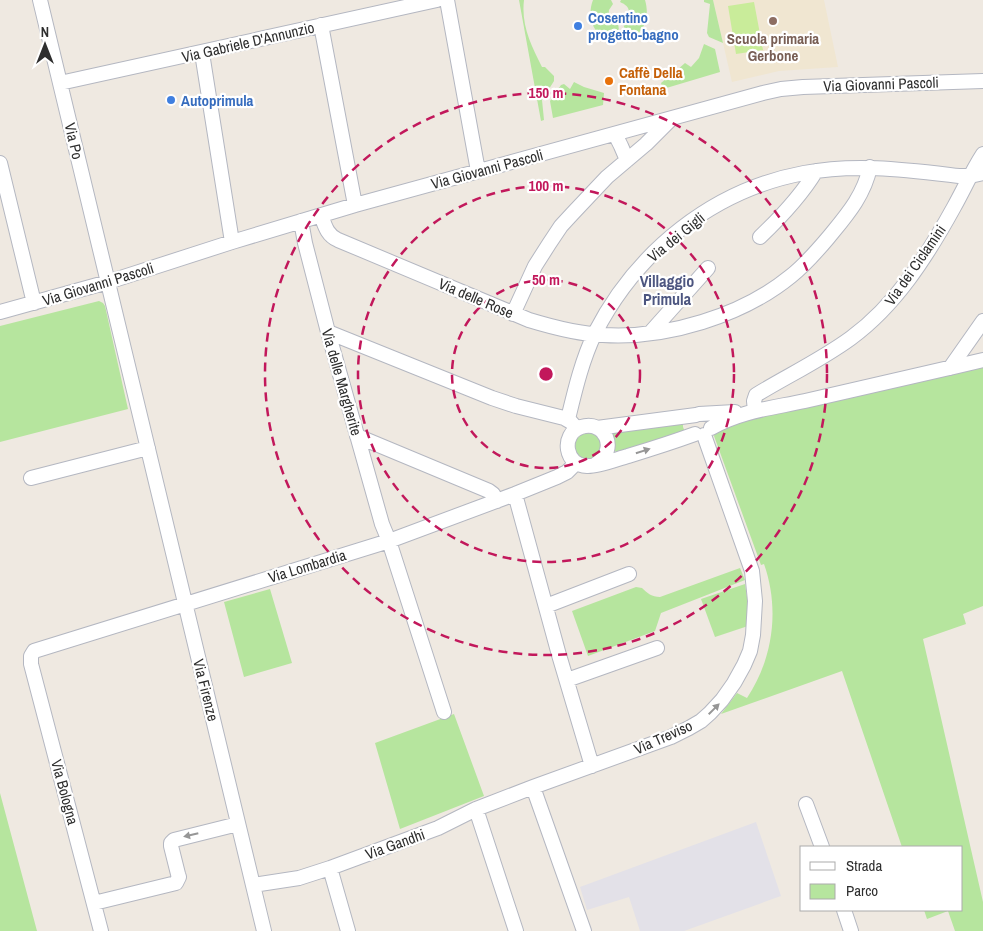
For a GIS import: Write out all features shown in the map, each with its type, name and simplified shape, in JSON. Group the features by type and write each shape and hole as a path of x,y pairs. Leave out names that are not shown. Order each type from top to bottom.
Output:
{"street":[{"name":"Via Po","path":"40,0 108,282"},
{"name":"Via Gabriele D'Annunzio","path":"60,83 437,0"},
{"path":"447,0 478,171"},
{"path":"321,26 355,206"},
{"path":"202,53 232,242"},
{"name":"Via Giovanni Pascoli","path":"0,312 108,282 321,215 744,98 791,88 983,81"},
{"path":"513,314 535,266 572,213 599,184 646,144 672,118"},
{"path":"614,134 627,160"},
{"path":"976,174 983,154"},
{"path":"0,163 34,303"},
{"name":"Via dei Gigli","path":"572,424 579,376 595,334 617,297 639,268 665,242 689,223 723,201 744,190 778,179 816,171 870,167 959,176 976,174"},
{"name":"Via delle Rose","path":"321,215 331,236 338,240 529,320 595,334 650,333 718,316 763,296 783,282 809,260 850,210 863,190 870,167"},
{"path":"760,237 798,197 816,171"},
{"name":"Via dei Ciclamini","path":"753,411 756,395 818,360 850,338 882,311 897,295 938,235 976,174"},
{"name":"Via delle Margherite","path":"301,221 328,332 382,524 444,712"},
{"path":"650,333 708,268"},
{"name":"Via Firenze","path":"108,282 264,931"},
{"path":"950,368 983,321"},
{"path":"328,332 498,400 561,416 572,424 597,428 697,414 753,411"},
{"path":"572,424 567,443 569,455 576,463 590,466 703,432 722,421 753,411 983,360"},
{"path":"697,414 706,416 711,424 703,432 691,432 689,426 691,419 697,414"},
{"path":"596,464 606,456 608,444 604,433 597,428"},
{"name":"Via Treviso","path":"533,787 671,737 689,728 710,713 722,700 731,689 744,665 752,644 755,610 752,571 703,432"},
{"path":"357,436 486,489 492,493 497,501"},
{"path":"31,478 148,448"},
{"name":"Via Lombardia","path":"32,654 37,649 389,541 564,474 576,463"},
{"path":"515,494 559,655 592,766"},
{"path":"546,606 629,574"},
{"path":"567,680 657,648"},
{"name":"Via Bologna","path":"32,654 30,660 101,931"},
{"path":"533,787 584,931"},
{"name":"Via Gandhi","path":"253,885 299,878 330,868 438,828 533,787"},
{"path":"806,804 822,846"},
{"path":"476,810 516,931"},
{"path":"94,903 176,883 179,878 171,846 172,841 176,838 238,824"},
{"path":"330,868 348,931"},
{"path":"844,911 851,931"}],"shaded area":[{"name":"Scuola primaria Gerbone","path":"713,0 824,0 838,67 779,71 732,82"},
{"path":"756,822 781,896 684,931 640,931 629,897 587,910 580,887"}],"green space":[{"path":"519,0 524,0 525,26 534,51 542,67 545,67 554,76 554,81 542,100 544,120 541,121"},
{"path":"593,0 611,0 613,4 609,14 612,20 618,22 620,40 605,38 595,29 591,15"},
{"path":"621,0 645,0 647,13 642,29 638,34 626,39 623,21 628,17 629,10 620,2"},
{"path":"704,0 713,0 723,43 709,37 707,33 710,4 704,2"},
{"path":"754,2 763,50 736,54 728,6"},
{"path":"704,44 715,49 720,72 663,89 661,83 685,63 691,67 699,58"},
{"path":"574,82 604,93 603,105 553,118 550,101 561,85 564,84 570,89"},
{"path":"99,301 105,306 128,409 0,442 0,326"},
{"path":"983,366 983,606 963,614 966,624 923,639 983,902 983,931 955,931 948,911 963,911 963,846 902,846 842,671 721,714 737,693 747,698 756,683 768,650 773,616 772,598 764,564 761,565 714,436 715,433 737,422"},
{"path":"683,422 685,432 617,453 615,451 614,439 609,431"},
{"path":"588,433 597,437 601,446 597,455 588,459 579,455 575,446 579,437"},
{"path":"740,568 745,580 661,613 655,631 588,656 572,611 636,587 660,597"},
{"path":"745,584 749,610 748,626 715,637 701,599"},
{"path":"270,589 292,663 244,677 224,602"},
{"path":"454,714 484,796 400,829 375,743"},
{"path":"0,793 37,931 0,931"},
{"path":"924,911 948,911 927,919"}],"place":[{"name":"Scuola primaria Gerbone","path":"773,21"},
{"name":"Cosentino progetto-bagno","path":"578,26"},
{"name":"Caffè Della Fontana","path":"609,81"},
{"name":"Autoprimula","path":"171,100"}],"district":[{"name":"Villaggio Primula","path":"667,290"}]}
